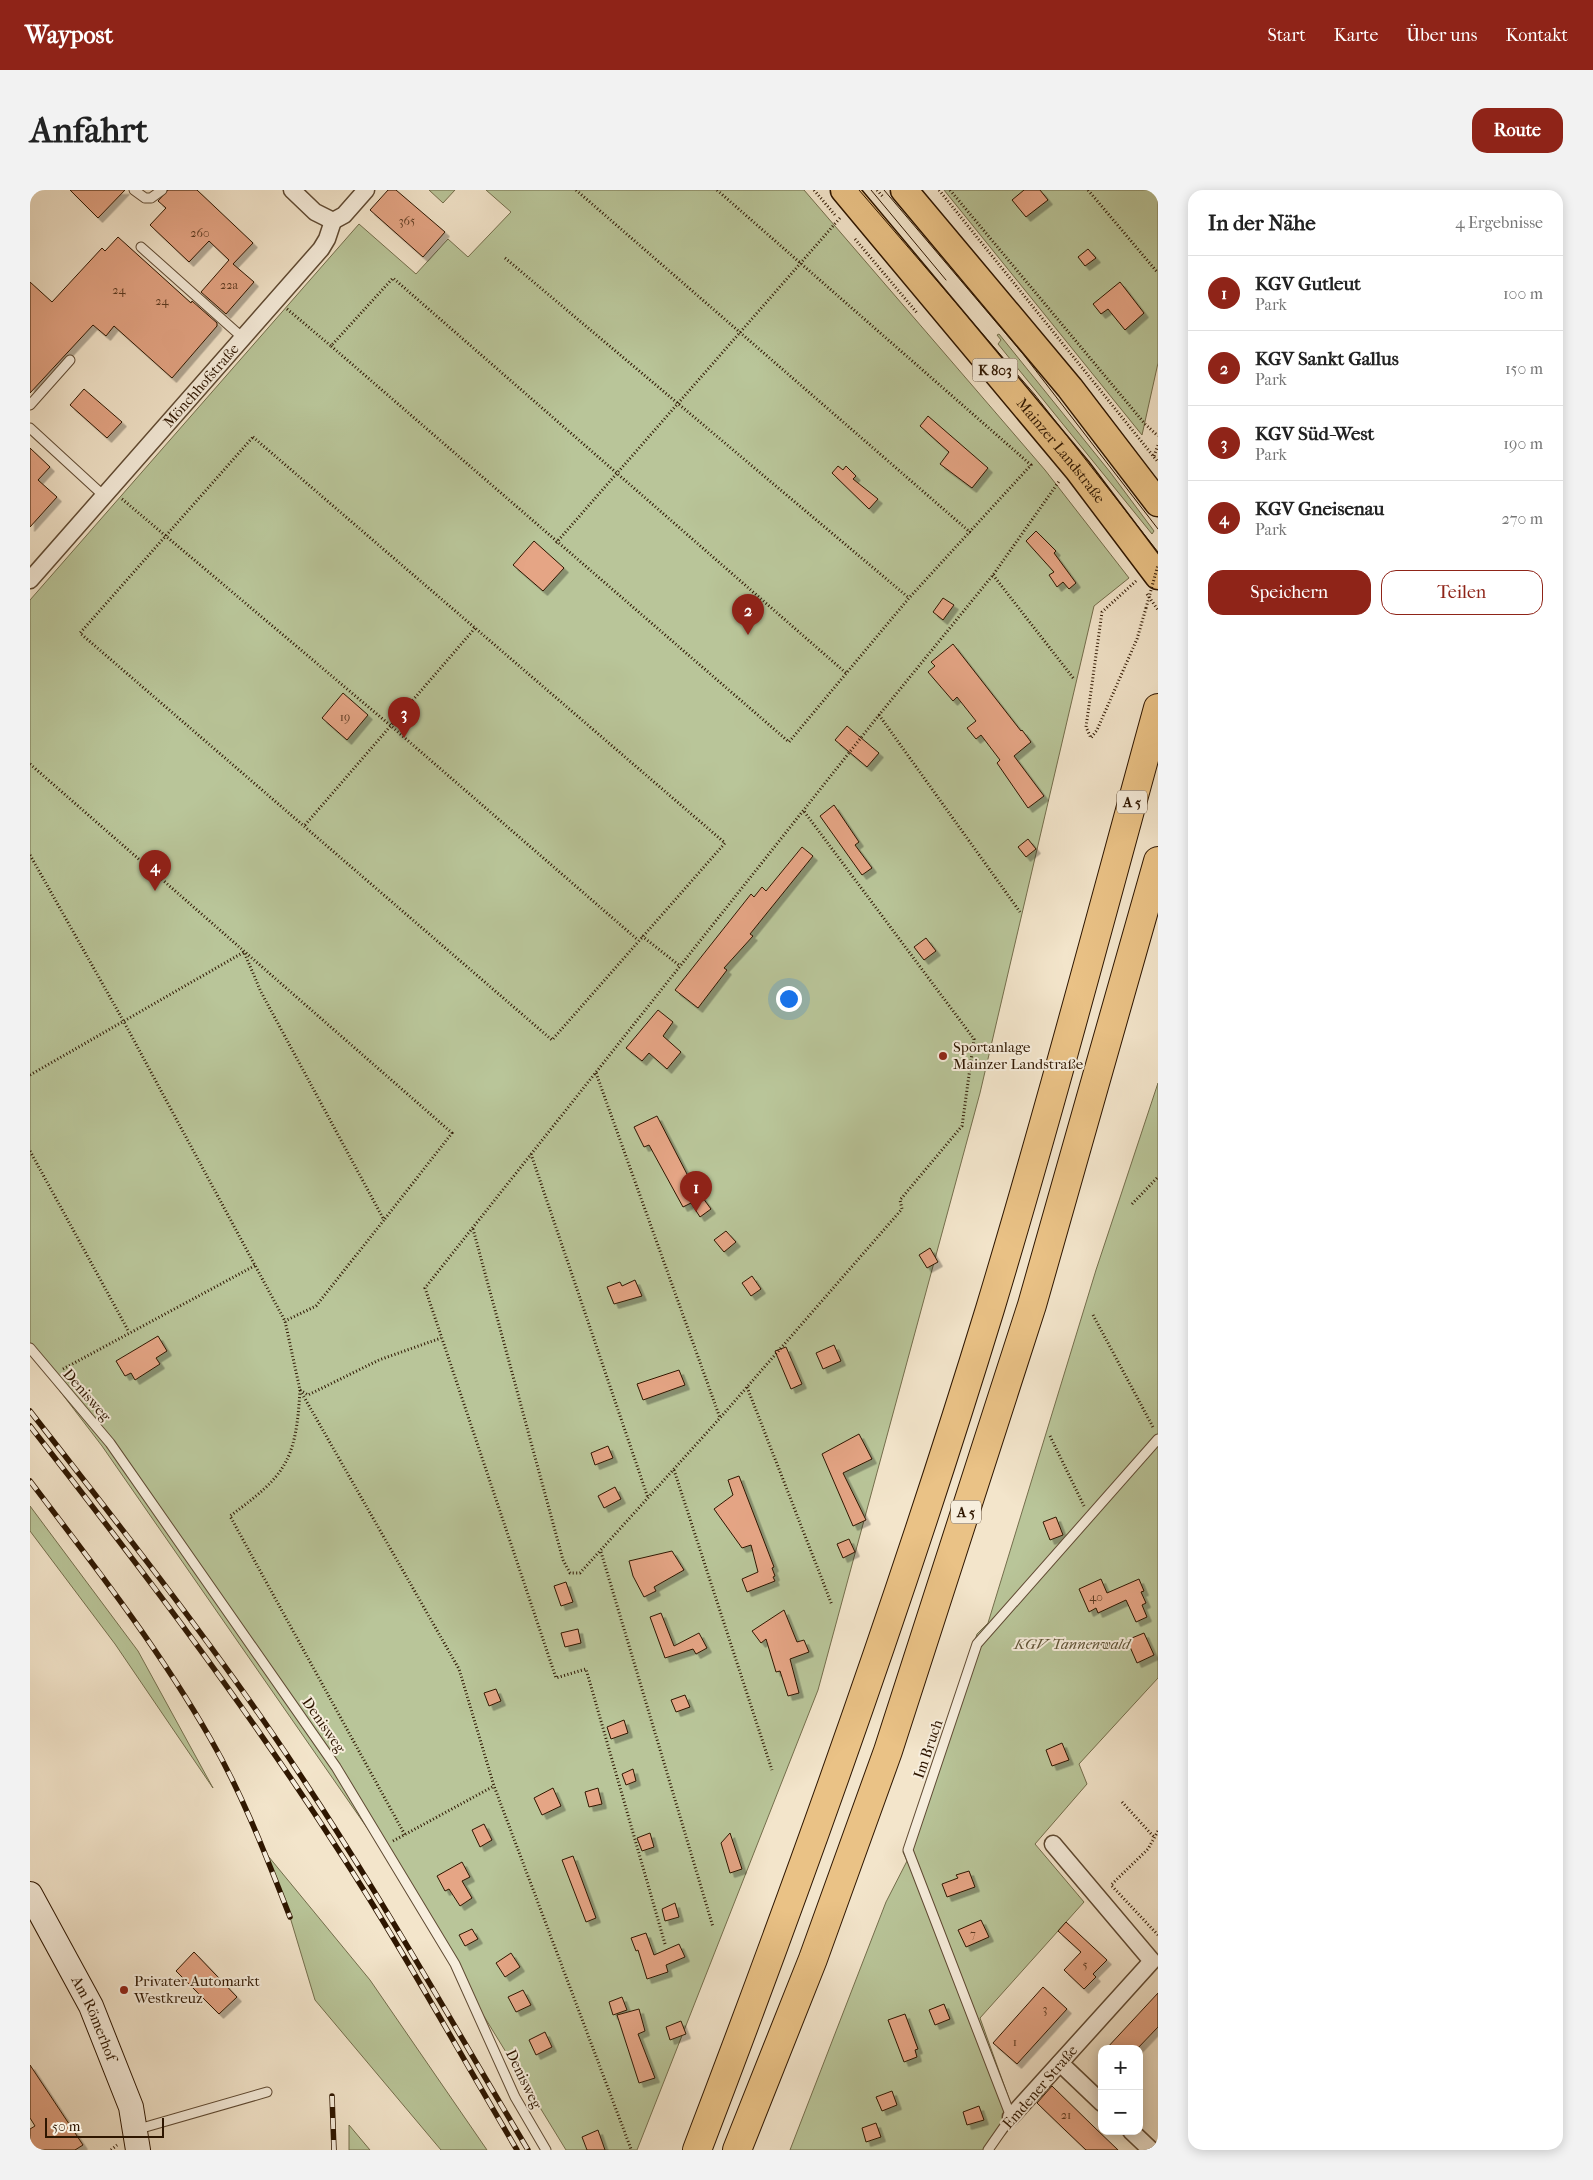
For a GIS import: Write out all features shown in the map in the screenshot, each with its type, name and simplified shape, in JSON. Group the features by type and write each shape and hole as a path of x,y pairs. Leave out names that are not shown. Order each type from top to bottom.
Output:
{"highway":[{"name":"A 5","path":"697,2150 813,1841 914,1547 990,1308 1158,708"},
{"name":"A 5","path":"737,2150 813,1958 888,1751 1032,1305 1158,861"}],"main road":[{"name":"K 803","path":"904,190 1070,388 1158,502"},
{"name":"Mainzer Landstraße","path":"849,197 1078,470 1148,578"},
{"name":"Am Römerhof","path":"30,1894 91,2006 131,2107 136,2140"}],"street":[{"path":"292,190 314,212 333,220 344,215 366,190"},
{"name":"Mönchhofstraße","path":"30,580 321,249 327,239 333,220"},
{"name":"Emdener Straße","path":"1011,2117 1152,1961 1053,1844"},
{"path":"1060,2064 1098,2099"},
{"path":"1136,2135 1151,2150"}],"lane":[{"path":"134,190 145,198 151,198 162,190"},
{"path":"141,247 243,338"},
{"path":"30,405 70,360"},
{"path":"30,428 107,492"},
{"name":"Denisweg","path":"30,1348 110,1443 336,1767 385,1845 454,1964 515,2097 546,2150"},
{"name":"Im Bruch","path":"1011,2117 908,1850 977,1644 1090,1518 1158,1438"},
{"path":"136,2140 267,2092"},
{"name":"Emdener Straße","path":"988,2150 1011,2117"}],"path":[{"path":"576,190 971,534"},
{"path":"277,300 556,543 789,742 909,598 971,534 1032,465 717,190"},
{"path":"940,190 1158,462"},
{"path":"950,190 1145,424 1158,436"},
{"path":"1088,190 1158,273"},
{"path":"556,543 740,333 799,263 849,197"},
{"path":"505,258 679,402 909,598"},
{"path":"331,346 393,278 618,472 846,673"},
{"path":"254,437 476,627 725,843 552,1040 305,825 80,633 254,437"},
{"path":"1154,456 1158,444"},
{"path":"665,1944 586,1669 556,1678 441,1338 426,1288 879,715 994,575 1060,480 1078,470"},
{"path":"107,492 165,535 391,726 638,940"},
{"path":"1148,578 1102,612 1086,727 1090,738 1098,730 1137,639 1158,565"},
{"path":"994,575 1074,679"},
{"path":"305,825 476,627"},
{"path":"879,715 1020,912"},
{"path":"30,764 452,1133 316,1306 285,1321"},
{"path":"473,1229 563,1560 570,1573 580,1573 601,1552 720,1418 902,1209 900,1200 962,1126 974,1038 804,810"},
{"path":"30,855 124,1022 285,1321 300,1390 298,1421 292,1448 282,1470 266,1489 230,1516 405,1834"},
{"path":"642,936 680,966"},
{"path":"30,1075 244,952"},
{"path":"244,952 262,992 384,1220"},
{"path":"596,1073 720,1418"},
{"path":"30,1151 129,1332"},
{"path":"531,1153 648,1498"},
{"path":"1132,1204 1158,1177"},
{"path":"51,1375 256,1265"},
{"path":"1093,1315 1158,1438"},
{"path":"300,1390 308,1395 378,1360 441,1338"},
{"path":"747,1387 832,1605"},
{"path":"300,1390 458,1669 494,1786 631,2149"},
{"path":"1050,1436 1090,1518"},
{"path":"674,1470 772,1770"},
{"path":"601,1552 713,1927"},
{"path":"385,1845 494,1786"},
{"path":"1122,1802 1154,1838"},
{"path":"1158,1831 1148,1849 1111,1885 1158,1936"}],"green space":[{"path":"429,190 455,190 443,203"},
{"path":"486,190 804,190 1045,470 1129,578 1094,606 980,1093 818,1690 637,2150 566,2150 379,1845 102,1446 30,1352 30,600 359,224 416,274 448,239 468,257 511,212"},
{"path":"944,190 1158,190 1158,363 1142,435"},
{"path":"999,334 1110,472 1154,531 1152,534 998,344 1001,340 997,335"},
{"name":"KGV Tannenwald","path":"1158,1083 1158,1678 1079,1764 1087,1784 1035,1844 1084,1902 980,2018 1017,2121 991,2150 790,2150 886,1902 907,1861 903,1852 977,1634 988,1623 1096,1270"},
{"path":"30,1506 138,1651 213,1788 115,1644 30,1531"},
{"path":"264,1851 370,1980 487,2150 441,2150 315,2000 290,1917"},
{"path":"349,2125 370,2150 349,2150"}],"building":[{"path":"70,190 125,190 98,218"},
{"path":"168,190 197,190 253,243 233,264 254,282 226,314 201,292 229,260 209,241 189,262 150,225 166,208 158,201"},
{"path":"388,190 396,190 445,232 423,257 370,210"},
{"path":"1024,190 1040,190 1048,200 1026,217 1012,200"},
{"path":"118,237 191,303 192,301 217,323 217,326 172,378 114,326 106,336 93,325 30,393 30,282 52,302 102,248 105,251"},
{"path":"1088,249 1096,258 1085,266 1078,257"},
{"path":"1120,282 1144,313 1125,330 1108,309 1101,314 1093,304"},
{"path":"84,389 122,422 107,438 70,405"},
{"path":"928,416 988,468 972,488 940,464 949,452 920,426"},
{"path":"30,448 50,467 38,480 57,497 30,527"},
{"path":"838,466 843,470 846,466 856,476 853,479 878,499 869,509 832,473"},
{"path":"1036,531 1056,551 1054,553 1076,583 1069,589 1063,582 1057,587 1049,575 1054,572 1026,541"},
{"path":"534,541 564,568 543,591 513,565"},
{"path":"943,598 954,605 943,620 933,612"},
{"path":"953,644 1031,742 1014,756 1044,796 1028,808 997,763 1000,760 981,735 976,739 967,728 976,721 957,697 953,701 928,672 935,666 931,662"},
{"path":"343,693 368,715 347,740 322,718"},
{"path":"847,726 879,753 867,767 835,740"},
{"path":"834,805 859,842 855,845 872,868 862,875 820,816"},
{"path":"1028,839 1036,849 1026,857 1018,847"},
{"path":"802,847 813,856 750,934 753,936 724,968 727,970 698,1008 675,990 751,894 754,897 762,887 766,891"},
{"path":"926,938 936,951 924,960 914,947"},
{"path":"658,1010 673,1022 663,1036 681,1052 667,1069 649,1053 642,1061 626,1048"},
{"path":"657,1116 688,1176 692,1173 701,1188 697,1190 711,1209 700,1217 691,1203 683,1207 649,1145 644,1147 634,1127"},
{"path":"726,1231 736,1242 724,1252 714,1240"},
{"path":"930,1248 938,1262 927,1268 919,1255"},
{"path":"752,1276 761,1289 751,1296 742,1283"},
{"path":"635,1280 642,1296 614,1304 607,1287 620,1282 622,1286"},
{"path":"158,1336 167,1351 156,1358 160,1364 135,1380 131,1373 125,1376 116,1361"},
{"path":"834,1345 841,1361 823,1369 816,1353"},
{"path":"786,1347 802,1384 791,1389 775,1351"},
{"path":"679,1370 685,1385 643,1400 637,1384"},
{"path":"859,1434 872,1459 843,1473 866,1520 853,1526 822,1454"},
{"path":"608,1446 613,1458 595,1465 591,1453"},
{"path":"739,1476 774,1567 772,1568 775,1576 773,1577 775,1581 747,1592 742,1579 758,1572 751,1545 742,1548 714,1509 733,1495 728,1480"},
{"path":"615,1487 621,1499 604,1508 598,1496"},
{"path":"1056,1517 1063,1535 1050,1540 1043,1522"},
{"path":"849,1539 855,1552 843,1558 837,1544"},
{"path":"672,1551 684,1570 654,1587 656,1591 644,1597 633,1576 629,1561"},
{"path":"1101,1579 1107,1593 1139,1579 1144,1591 1141,1592 1146,1603 1142,1605 1147,1617 1136,1622 1126,1600 1098,1613 1096,1608 1089,1612 1079,1589"},
{"path":"566,1582 573,1602 561,1606 554,1586"},
{"path":"784,1610 797,1642 804,1640 809,1652 790,1659 799,1693 788,1696 780,1671 776,1672 766,1639 761,1643 752,1631"},
{"path":"661,1613 674,1646 699,1633 707,1648 696,1654 693,1649 665,1658 650,1617"},
{"path":"578,1629 581,1643 565,1647 561,1633"},
{"path":"1144,1633 1154,1655 1137,1663 1127,1640"},
{"path":"496,1689 501,1701 489,1706 484,1693"},
{"path":"685,1695 690,1707 676,1712 671,1700"},
{"path":"624,1720 628,1733 611,1739 607,1727"},
{"path":"1062,1743 1069,1760 1052,1766 1046,1750"},
{"path":"633,1769 636,1781 626,1785 622,1774"},
{"path":"553,1788 561,1806 542,1815 534,1798"},
{"path":"598,1788 602,1804 589,1807 585,1792"},
{"path":"484,1824 492,1840 480,1847 472,1830"},
{"path":"650,1833 654,1847 642,1851 637,1838"},
{"path":"730,1833 742,1869 730,1873 721,1843"},
{"path":"573,1856 596,1918 586,1922 562,1860"},
{"path":"462,1862 470,1877 462,1881 472,1898 460,1906 449,1889 445,1891 437,1876"},
{"path":"969,1871 975,1887 947,1897 942,1884 958,1878 956,1875"},
{"path":"675,1903 679,1917 665,1921 662,1909"},
{"path":"981,1920 989,1937 966,1947 958,1930"},
{"path":"1066,1922 1107,1960 1093,1974 1096,1977 1084,1989 1064,1970 1081,1952 1058,1931"},
{"path":"472,1929 478,1939 465,1946 459,1935"},
{"path":"646,1933 654,1955 679,1944 685,1957 666,1965 668,1972 647,1979 638,1950 636,1951 631,1938"},
{"path":"194,1952 237,1997 219,2014 176,1971"},
{"path":"511,1953 520,1967 505,1977 496,1963"},
{"path":"1043,1987 1067,2009 1017,2064 993,2043"},
{"path":"523,1990 531,2005 516,2012 508,1997"},
{"path":"1158,1993 1158,2027 1141,2045 1110,2045"},
{"path":"622,1997 627,2010 613,2015 609,2002"},
{"path":"944,2004 950,2019 935,2025 929,2010"},
{"path":"639,2009 645,2031 638,2034 655,2078 639,2083 617,2015"},
{"path":"905,2014 918,2049 915,2050 917,2057 904,2062 888,2020"},
{"path":"681,2021 686,2034 670,2040 666,2027"},
{"path":"545,2032 552,2047 536,2055 529,2040"},
{"path":"30,2065 83,2145 75,2150 34,2150 30,2144 30,2129 35,2126 30,2118"},
{"path":"1052,2086 1098,2131 1098,2135 1103,2135 1118,2150 1086,2150 1037,2103"},
{"path":"892,2091 897,2105 882,2111 876,2097"},
{"path":"979,2106 984,2120 967,2125 963,2112"},
{"path":"876,2123 881,2137 866,2142 862,2128"},
{"path":"598,2130 605,2150 587,2150 582,2137"}],"tram line":[{"path":"859,190 1035,395 1158,552"},
{"path":"871,190 946,280"},
{"path":"884,190 1023,354 1158,529"}],"railway":[{"path":"30,1411 182,1608 270,1730 370,1885 528,2150"},
{"path":"30,1426 110,1529 227,1686 301,1794 384,1922 517,2150"},
{"path":"30,1481 124,1606 190,1704 222,1760 243,1804 290,1917"},
{"path":"332,2096 334,2150"}],"place":[{"name":"KGV Sankt Gallus","path":"748,635"},
{"name":"KGV Süd-West","path":"404,738"},
{"name":"KGV Gneisenau","path":"155,891"},
{"name":"Sportanlage Mainzer Landstraße","path":"943,1056"},
{"name":"KGV Gutleut","path":"696,1212"},
{"name":"Privater Automarkt Westkreuz","path":"124,1990"}]}
